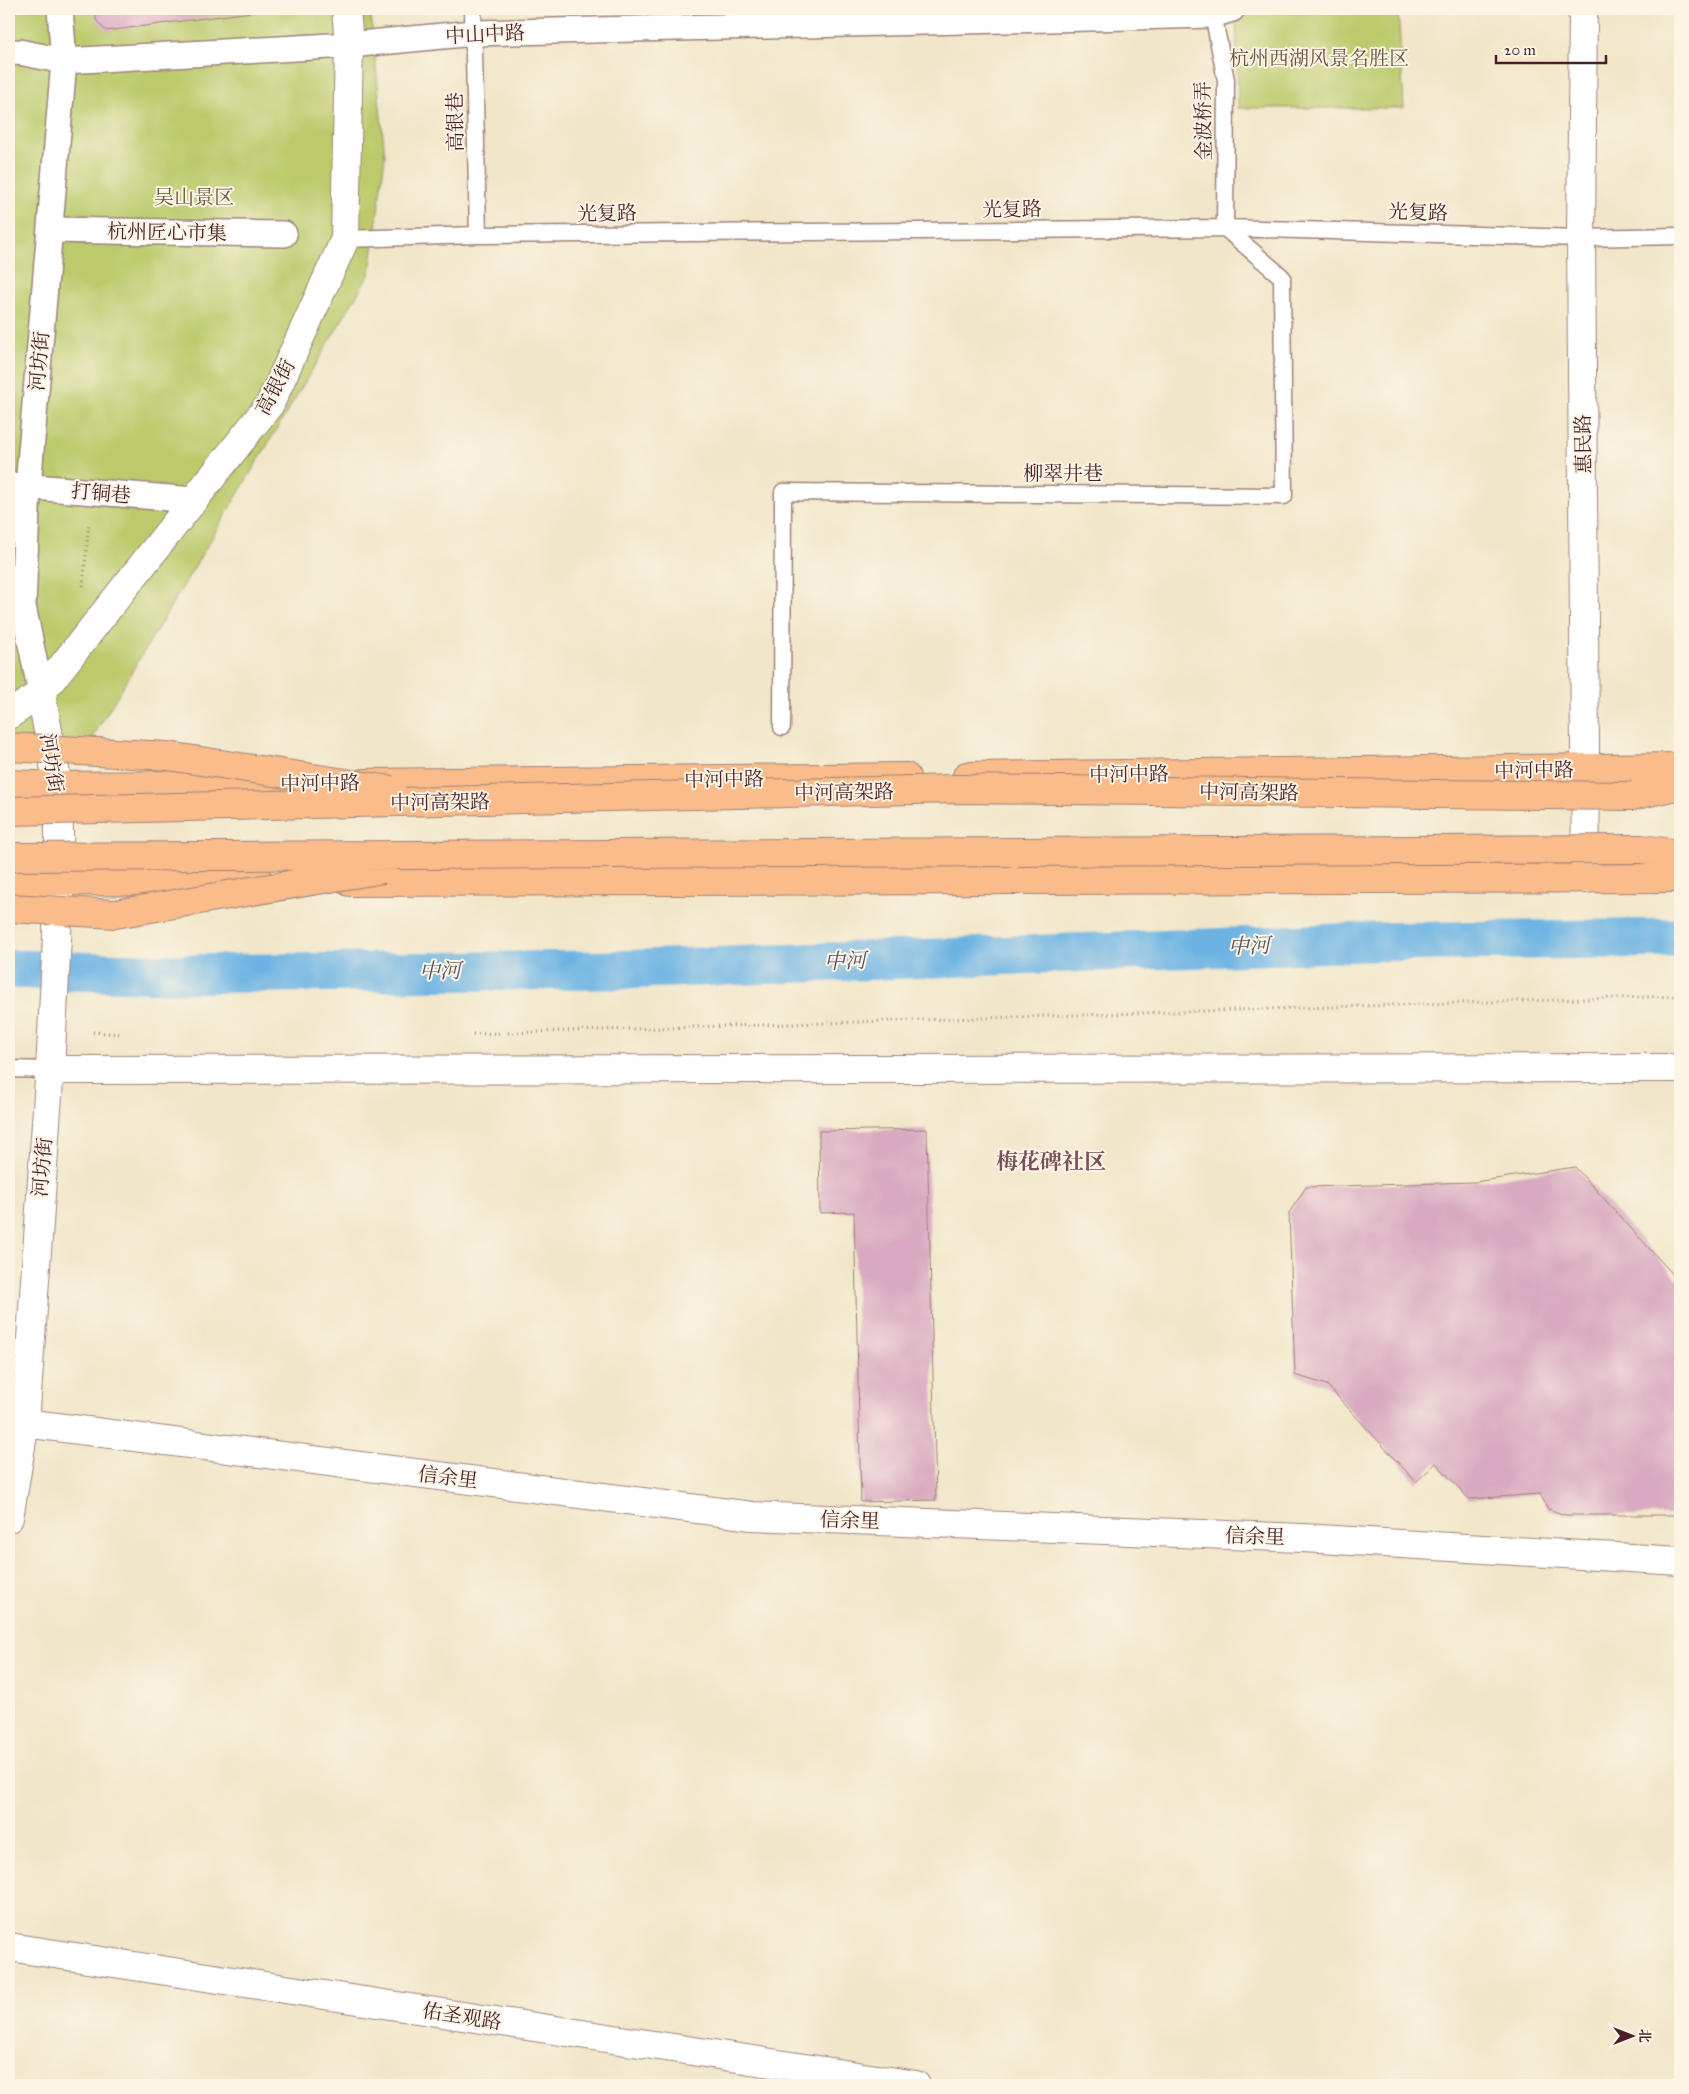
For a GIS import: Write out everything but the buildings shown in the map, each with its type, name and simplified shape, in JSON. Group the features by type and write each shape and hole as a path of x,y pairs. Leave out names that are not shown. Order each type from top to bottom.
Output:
{"main road":[{"path":"9,747 168,756 461,801"},
{"name":"中河中路","path":"9,784 58,786 1680,767"},
{"path":"1631,796 1680,785"},
{"name":"中河高架路","path":"9,811 956,790 1680,795"},
{"path":"9,857 1680,848"},
{"path":"1642,849 1680,854"},
{"path":"9,908 115,914 463,855"},
{"path":"9,881 1680,878"}],"street":[{"name":"河坊街","path":"9,1518 25,1423 41,1170 51,1061 60,882 58,786 23,606 18,486 50,230 64,61 60,9"},
{"name":"高银街","path":"9,715 41,693 270,404 344,239 349,45 346,9"},
{"name":"惠民路","path":"1583,9 1581,238 1586,879"},
{"name":"中山中路","path":"9,52 20,52 64,61 349,45 473,21 1219,11"},
{"name":"杭州匠心市集","path":"50,230 284,234"},
{"name":"打铜巷","path":"18,486 194,500"},
{"path":"51,1061 1680,1068"},
{"name":"信余里","path":"25,1423 752,1516 1302,1538 1680,1561"},
{"name":"佑圣观路","path":"9,1947 908,2085"}],"lane":[{"name":"金波桥弄","path":"1219,11 1226,80 1225,228"},
{"name":"高银巷","path":"473,21 478,235"},
{"name":"光复路","path":"344,239 478,235 1225,228 1581,238 1680,236"},
{"name":"柳翠井巷","path":"782,727 783,492 1284,496 1282,277 1225,228"},
{"path":"9,1069 51,1061"}],"path":[{"path":"82,591 91,492"},
{"path":"473,1034 1680,996"}],"green space":[{"name":"吴山景区","path":"9,9 370,9 385,156 370,273 85,750 9,739"},
{"name":"杭州西湖风景名胜区","path":"1236,9 1398,9 1404,108 1238,108"}],"waterway":[{"name":"中河","path":"9,969 168,974 615,970 1364,942 1680,938"}],"district":[{"name":"梅花碑社区","path":"1051,1161"}]}
